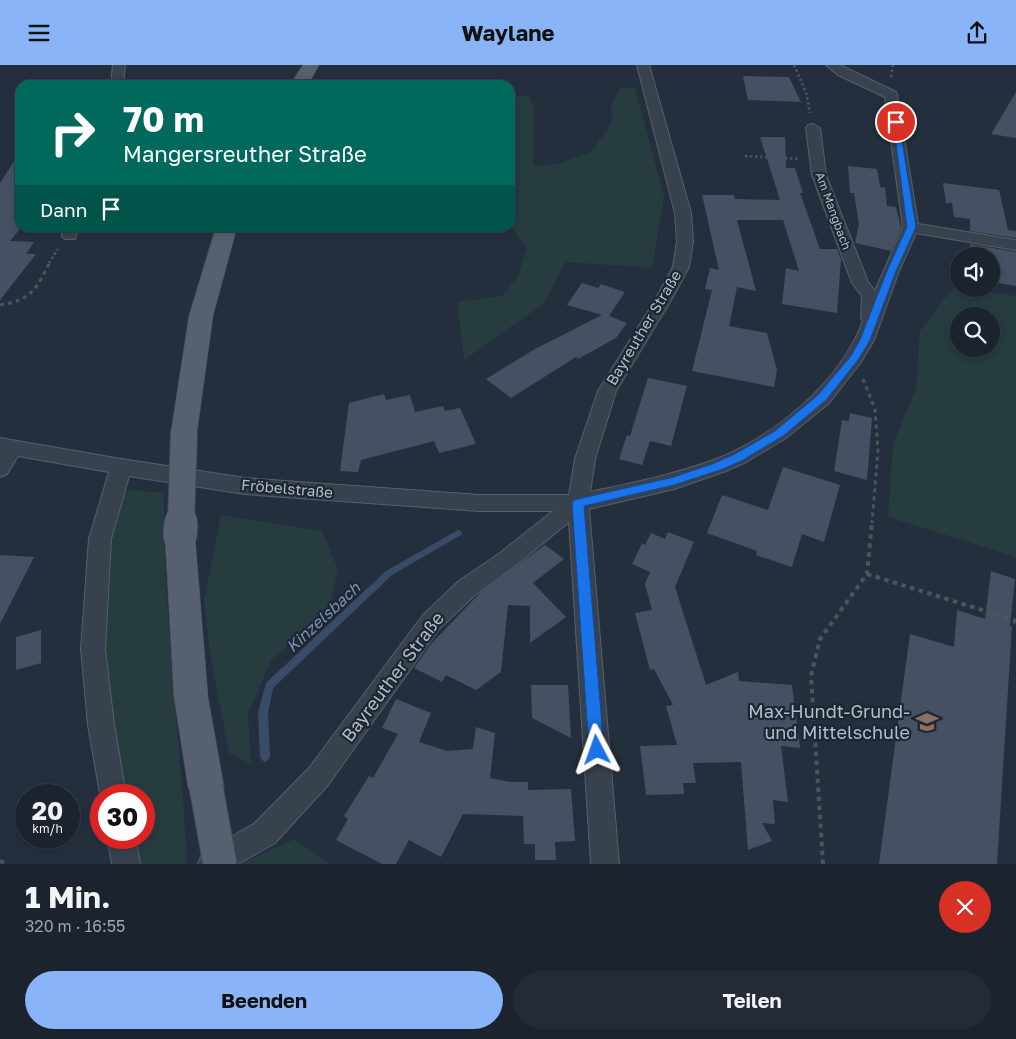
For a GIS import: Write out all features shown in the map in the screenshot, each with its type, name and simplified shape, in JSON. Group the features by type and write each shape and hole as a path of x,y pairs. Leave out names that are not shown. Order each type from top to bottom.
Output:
{"main road":[{"path":"303,80 311,65"},
{"path":"220,864 191,697 180,537 184,433 201,315 226,232"}],"street":[{"path":"118,80 119,65"},
{"name":"Bayreuther Straße","path":"606,864 578,503 585,459 607,391 662,302 681,267 685,241 683,213 643,65"},
{"path":"578,503 674,481 739,457 779,433 822,398 855,358 865,340 891,271 912,227 891,95 842,72 832,65"},
{"name":"Am Mangbach","path":"813,128 819,175 860,283 870,296 870,325"},
{"path":"912,227 1016,245"},
{"path":"0,469 7,446"},
{"name":"Fröbelstraße","path":"7,446 121,467 245,486 479,503 578,503"},
{"path":"111,784 101,725 93,649 100,539 121,467"},
{"name":"Bayreuther Straße","path":"212,864 265,833 319,776 431,622 467,588 508,559 578,503"},
{"path":"123,849 126,864"}],"path":[{"path":"794,65 806,92 813,128"},
{"path":"745,156 816,160"},
{"path":"0,305 16,304 34,294 56,251 71,232"},
{"path":"823,864 811,676 820,639 867,574 878,451 875,409 855,358"},
{"path":"867,574 1014,620 1016,623"},
{"path":"0,861 7,864"}],"green space":[{"path":"620,87 635,88 664,196 652,268 566,262 543,304 464,360 457,302 502,296 518,276 527,248 515,232 515,95 529,96 534,108 533,166 559,164 591,152 612,123 611,107"},
{"path":"950,291 950,297 1000,297 1000,293 1016,296 1016,557 888,517 893,444 916,388 920,331"},
{"path":"114,490 164,492 166,585 187,864 126,864 123,849 155,849 155,784 111,784 93,649"},
{"path":"221,515 322,531 338,569 329,609 271,660 248,714 251,764 229,753 210,653 204,601"},
{"path":"294,839 330,864 241,864"}],"building":[{"path":"743,76 789,77 801,102 748,100"},
{"path":"1016,92 1016,138 991,134"},
{"path":"760,137 785,137 786,168 795,168 803,193 800,193 820,249 837,249 841,259 837,313 782,304 786,268 799,271 783,220 737,220 756,291 737,287 729,326 767,333 777,370 774,387 692,371 712,290 705,289 710,268 719,270 702,195 734,195 735,199 780,200"},
{"path":"15,160 15,232 18,232 10,241 34,242 26,254 36,254 0,300 0,183"},
{"path":"848,166 877,169 880,187 885,188 887,206 896,207 901,228 891,251 855,243 859,224 854,193 850,193"},
{"path":"943,183 999,190 1008,230 1016,231 1016,238 970,231 970,219 954,217 952,203 946,203"},
{"path":"970,244 987,247 970,247"},
{"path":"1000,249 1016,252 1016,286 1000,283"},
{"path":"582,283 598,288 601,284 625,292 609,316 627,323 616,338 578,359 576,357 511,398 486,379 535,349 602,315 567,305"},
{"path":"648,378 687,386 671,446 650,441 642,465 619,459 627,435 630,436"},
{"path":"384,394 386,400 410,395 415,412 443,406 445,411 460,408 476,444 439,453 434,441 361,460 358,472 340,471 349,403"},
{"path":"850,413 872,418 867,480 834,471 842,420 849,421"},
{"path":"783,467 840,485 824,542 802,534 792,567 756,555 757,551 707,533 722,495 768,510"},
{"path":"668,532 694,542 675,587 706,685 738,672 739,681 792,685 800,748 781,746 788,802 773,800 775,824 762,823 772,841 748,850 741,762 693,763 696,783 683,783 684,794 646,795 640,746 677,745 666,706 673,705 654,669 650,670 635,613 652,610 645,584 650,572 632,564 642,543 645,545 651,533 665,539"},
{"path":"545,545 564,559 533,583 566,617 530,643 530,606 508,605 501,672 476,690 446,675 442,682 414,668 431,644 480,593"},
{"path":"0,555 34,557 0,624"},
{"path":"991,571 1015,579 1010,626 1012,626 997,864 879,864 910,634 954,647 957,610 985,619"},
{"path":"41,630 41,663 16,670 16,637"},
{"path":"531,685 568,685 571,738 532,718"},
{"path":"396,699 431,713 419,742 447,751 473,749 476,727 495,733 490,778 510,782 528,782 528,790 571,789 575,841 555,842 556,860 535,860 535,844 524,844 523,816 463,814 441,857 409,840 396,864 382,864 336,840 348,819 344,816 369,776 373,778 398,734 382,728"}],"waterway":[{"name":"Kinzelsbach","path":"265,757 263,713 269,686 389,573 458,533"}],"place":[{"name":"Max-Hundt-Grund- und Mittelschule","path":"927,722"}],"route":[{"path":"597,750 578,503 674,481 719,466 739,457 779,433 822,398 855,358 865,340 891,271 912,227 896,122"}]}
